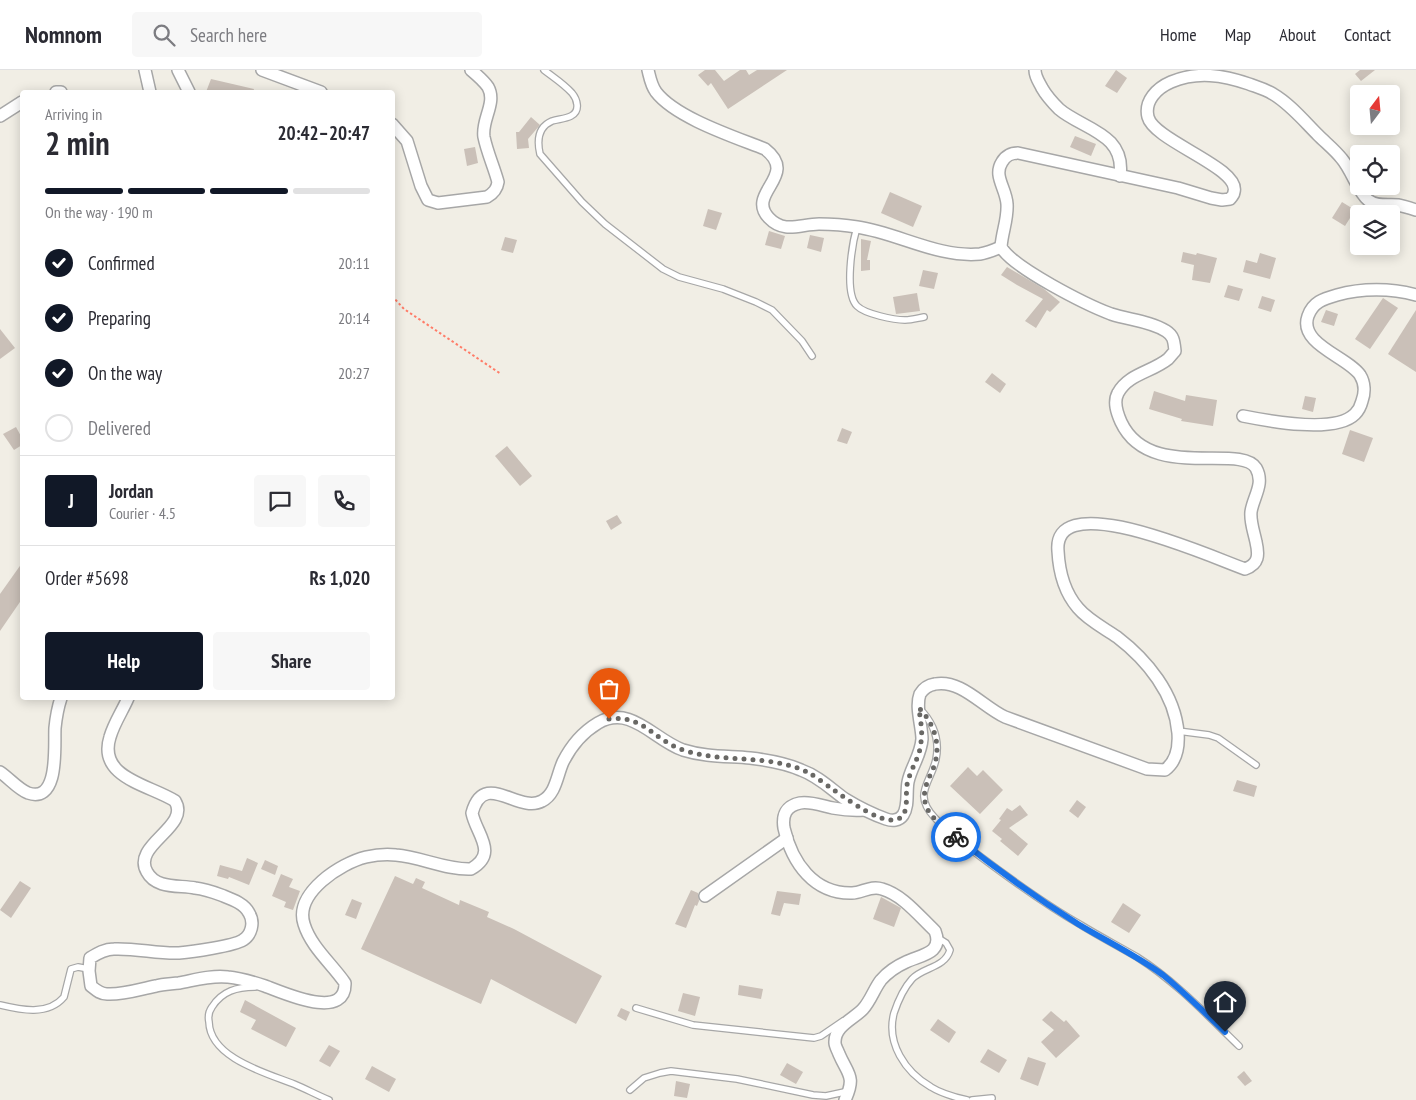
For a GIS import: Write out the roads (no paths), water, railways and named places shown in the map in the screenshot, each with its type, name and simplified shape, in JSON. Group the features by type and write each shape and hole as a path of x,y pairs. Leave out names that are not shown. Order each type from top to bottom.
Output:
{"street":[{"path":"145,70 150,90"},
{"path":"178,70 187,90"},
{"path":"262,70 316,90"},
{"path":"395,128 406,141 428,200 438,203 488,197 493,194 498,182 484,137 484,126 491,105 490,93 487,86 471,70"},
{"path":"648,70 653,87 667,102 710,128 766,149 773,154 776,160 777,173 775,180 766,191 763,204 766,214 771,220 785,227 792,228 817,224 857,227 956,254 981,254 1001,247"},
{"path":"1035,70 1038,82 1060,109 1108,139 1119,157 1122,167 1120,176"},
{"path":"1001,247 1006,222 1007,203 998,173 1004,159 1010,153 1029,154 1063,164 1178,188 1211,198 1222,200 1230,198 1235,192 1228,177 1219,169 1159,132 1149,122 1147,110 1152,96 1170,83 1182,78 1198,75 1225,76 1261,88 1280,98 1341,158 1350,170 1360,192 1369,201 1382,205 1404,206 1416,210"},
{"path":"0,116 20,103"},
{"path":"127,700 110,734 108,757 121,774 175,800 178,808 175,820 145,856 144,864 146,871 151,878 161,884 196,888 219,894 239,903 249,913 252,927 241,942 198,950 178,953 113,948 99,952 90,958 91,986 98,992 107,994 226,976 312,1002 325,1003 335,1001 341,997 345,990 345,983 311,941 302,914 306,901 313,889 341,868 366,857 407,856 454,867 471,868 481,861 485,852 485,846 472,813 478,799 493,793 532,804 542,801 551,792 562,764 576,742 586,732 609,719 630,719 674,747 692,753 764,760 799,769 810,773 846,799 888,820 900,818 904,813 908,779 918,757 921,744 919,701 921,693 933,684 942,683 952,686 1005,717 1153,770 1165,770 1174,762 1179,742 1173,706 1150,668 1130,648 1077,607 1067,591 1061,570 1057,550 1058,539 1065,530 1077,524 1109,525 1142,532 1245,568 1254,566 1258,558 1258,549 1251,522 1251,511 1259,489 1259,478 1255,468 1249,462 1184,458 1159,454 1136,443 1125,431 1118,416 1115,405 1117,394 1124,384 1140,373 1168,359 1175,350 1174,339 1167,332 1155,326 1112,314 1076,299 1010,258 1001,247"},
{"path":"1243,416 1278,423 1304,425 1347,420 1355,414 1363,397 1364,387 1362,380 1353,368 1332,354 1309,334 1307,319 1311,310 1320,300 1341,294 1382,290 1406,292 1416,295"},
{"path":"0,772 27,792 34,794 42,793 47,788 54,769 55,730 61,700"},
{"path":"847,1095 851,1078 835,1044 837,1034 844,1024 863,1010 880,980 886,974 907,961 932,951 936,946 938,938 935,932 903,900 891,892 880,888 867,889 854,894 839,892 824,888 808,876 791,852 783,818 786,809 793,804 803,802 849,811 866,810"},
{"path":"705,896 787,838"}],"lane":[{"path":"544,70 571,92 576,99 577,110 574,115 550,122 544,127 539,135 537,144 540,154 582,202 604,224 670,273 723,289 772,310 802,340 812,356"},
{"path":"857,227 851,250 850,273 852,297 857,306 889,318 904,320 924,317"},
{"path":"919,708 934,727 936,740 936,758 924,787 927,808 934,817 950,833 1009,879 1079,924 1137,957 1162,975 1197,1005 1239,1046"},
{"path":"1178,731 1210,735 1218,738 1256,766"},
{"path":"938,938 950,950 948,956 942,963 918,974 903,991 891,1024 893,1037 898,1052 916,1077 930,1087 948,1095 967,1100"},
{"path":"0,1005 25,1010 52,1007 64,997 70,969 78,967 89,970"},
{"path":"264,986 242,987 228,991 220,997 210,1009 208,1018 209,1031 215,1042 242,1063 329,1100"},
{"path":"636,1008 693,1025 814,1038 821,1036 839,1022 852,1018"},
{"path":"630,1090 644,1078 671,1071 737,1079 812,1096 847,1095"},
{"path":"972,1100 992,1098"}]}
